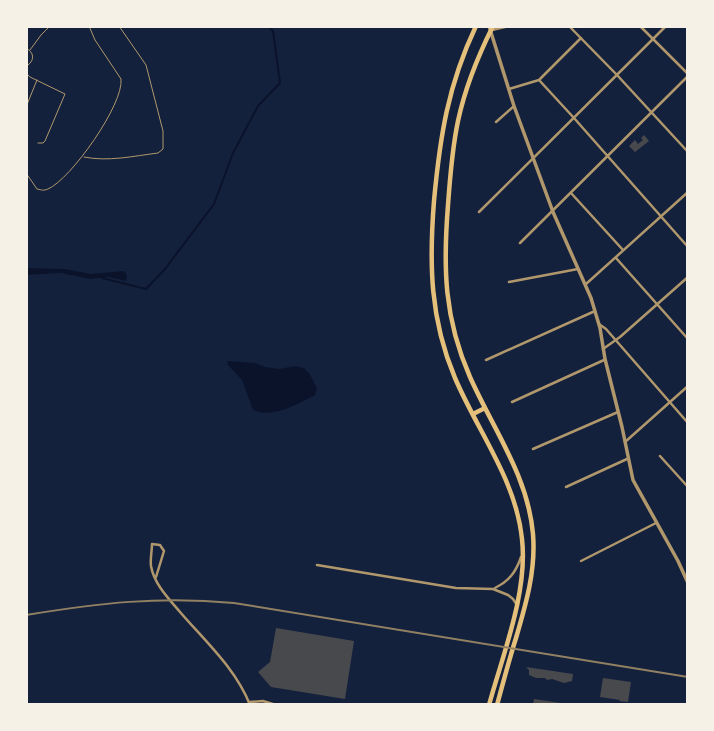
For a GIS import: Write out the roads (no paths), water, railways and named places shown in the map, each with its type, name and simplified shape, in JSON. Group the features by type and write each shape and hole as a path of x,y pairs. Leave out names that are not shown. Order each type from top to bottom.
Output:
{"highway":[{"path":"476,26 456,76 443,125 431,251 433,293 441,335 451,367 514,501 521,530 522,578 489,705"},
{"path":"491,28 466,90 457,122 445,256 454,332 468,371 523,486 530,510 534,548 529,592 497,705"},
{"path":"473,414 485,408"}],"street":[{"path":"509,26 491,28 514,106 553,212 586,284 595,312 633,480 687,581"},
{"path":"569,26 688,152"},
{"path":"520,243 688,75 640,26"},
{"path":"479,212 666,26"},
{"path":"509,89 539,80 581,38"},
{"path":"539,80 688,247"},
{"path":"496,122 514,106"},
{"path":"586,284 688,192"},
{"path":"570,193 623,250"},
{"path":"615,257 688,339"},
{"path":"509,282 578,269"},
{"path":"603,349 688,277"},
{"path":"486,360 595,312"},
{"path":"598,322 688,423"},
{"path":"512,402 605,359"},
{"path":"625,442 688,386"},
{"path":"533,449 618,412"},
{"path":"660,456 688,487"},
{"path":"566,486 628,459"},
{"path":"581,561 656,523"},
{"path":"156,577 164,551 160,545 152,544 152,568 157,582 173,604 221,658 241,685 250,703 263,701 276,705"},
{"path":"494,589 512,576 523,550"},
{"path":"317,565 469,590 494,589 508,595 517,605"}],"lane":[{"path":"30,50 50,26"},
{"path":"26,173 37,189 47,190 82,156 107,120 117,100 122,84 120,76 95,40 89,26"},
{"path":"82,156 95,159 113,158 156,153 163,149 163,131 146,65 119,26"},
{"path":"26,48 33,54 33,60 26,66 27,76 65,93 45,141 38,143"},
{"path":"26,107 37,80"}],"water":[{"path":"26,268 65,269 91,274 124,271 127,275 126,281 109,277 90,279 61,273 26,275"},
{"path":"227,361 255,363 279,369 295,366 304,368 317,388 315,395 277,412 253,410 242,380"}],"waterway":[{"path":"102,278 146,289 165,269 214,204 233,153 258,106 280,83 273,31 268,26"}],"railway":[{"path":"26,615 129,602 180,600 234,603 688,677"}]}
